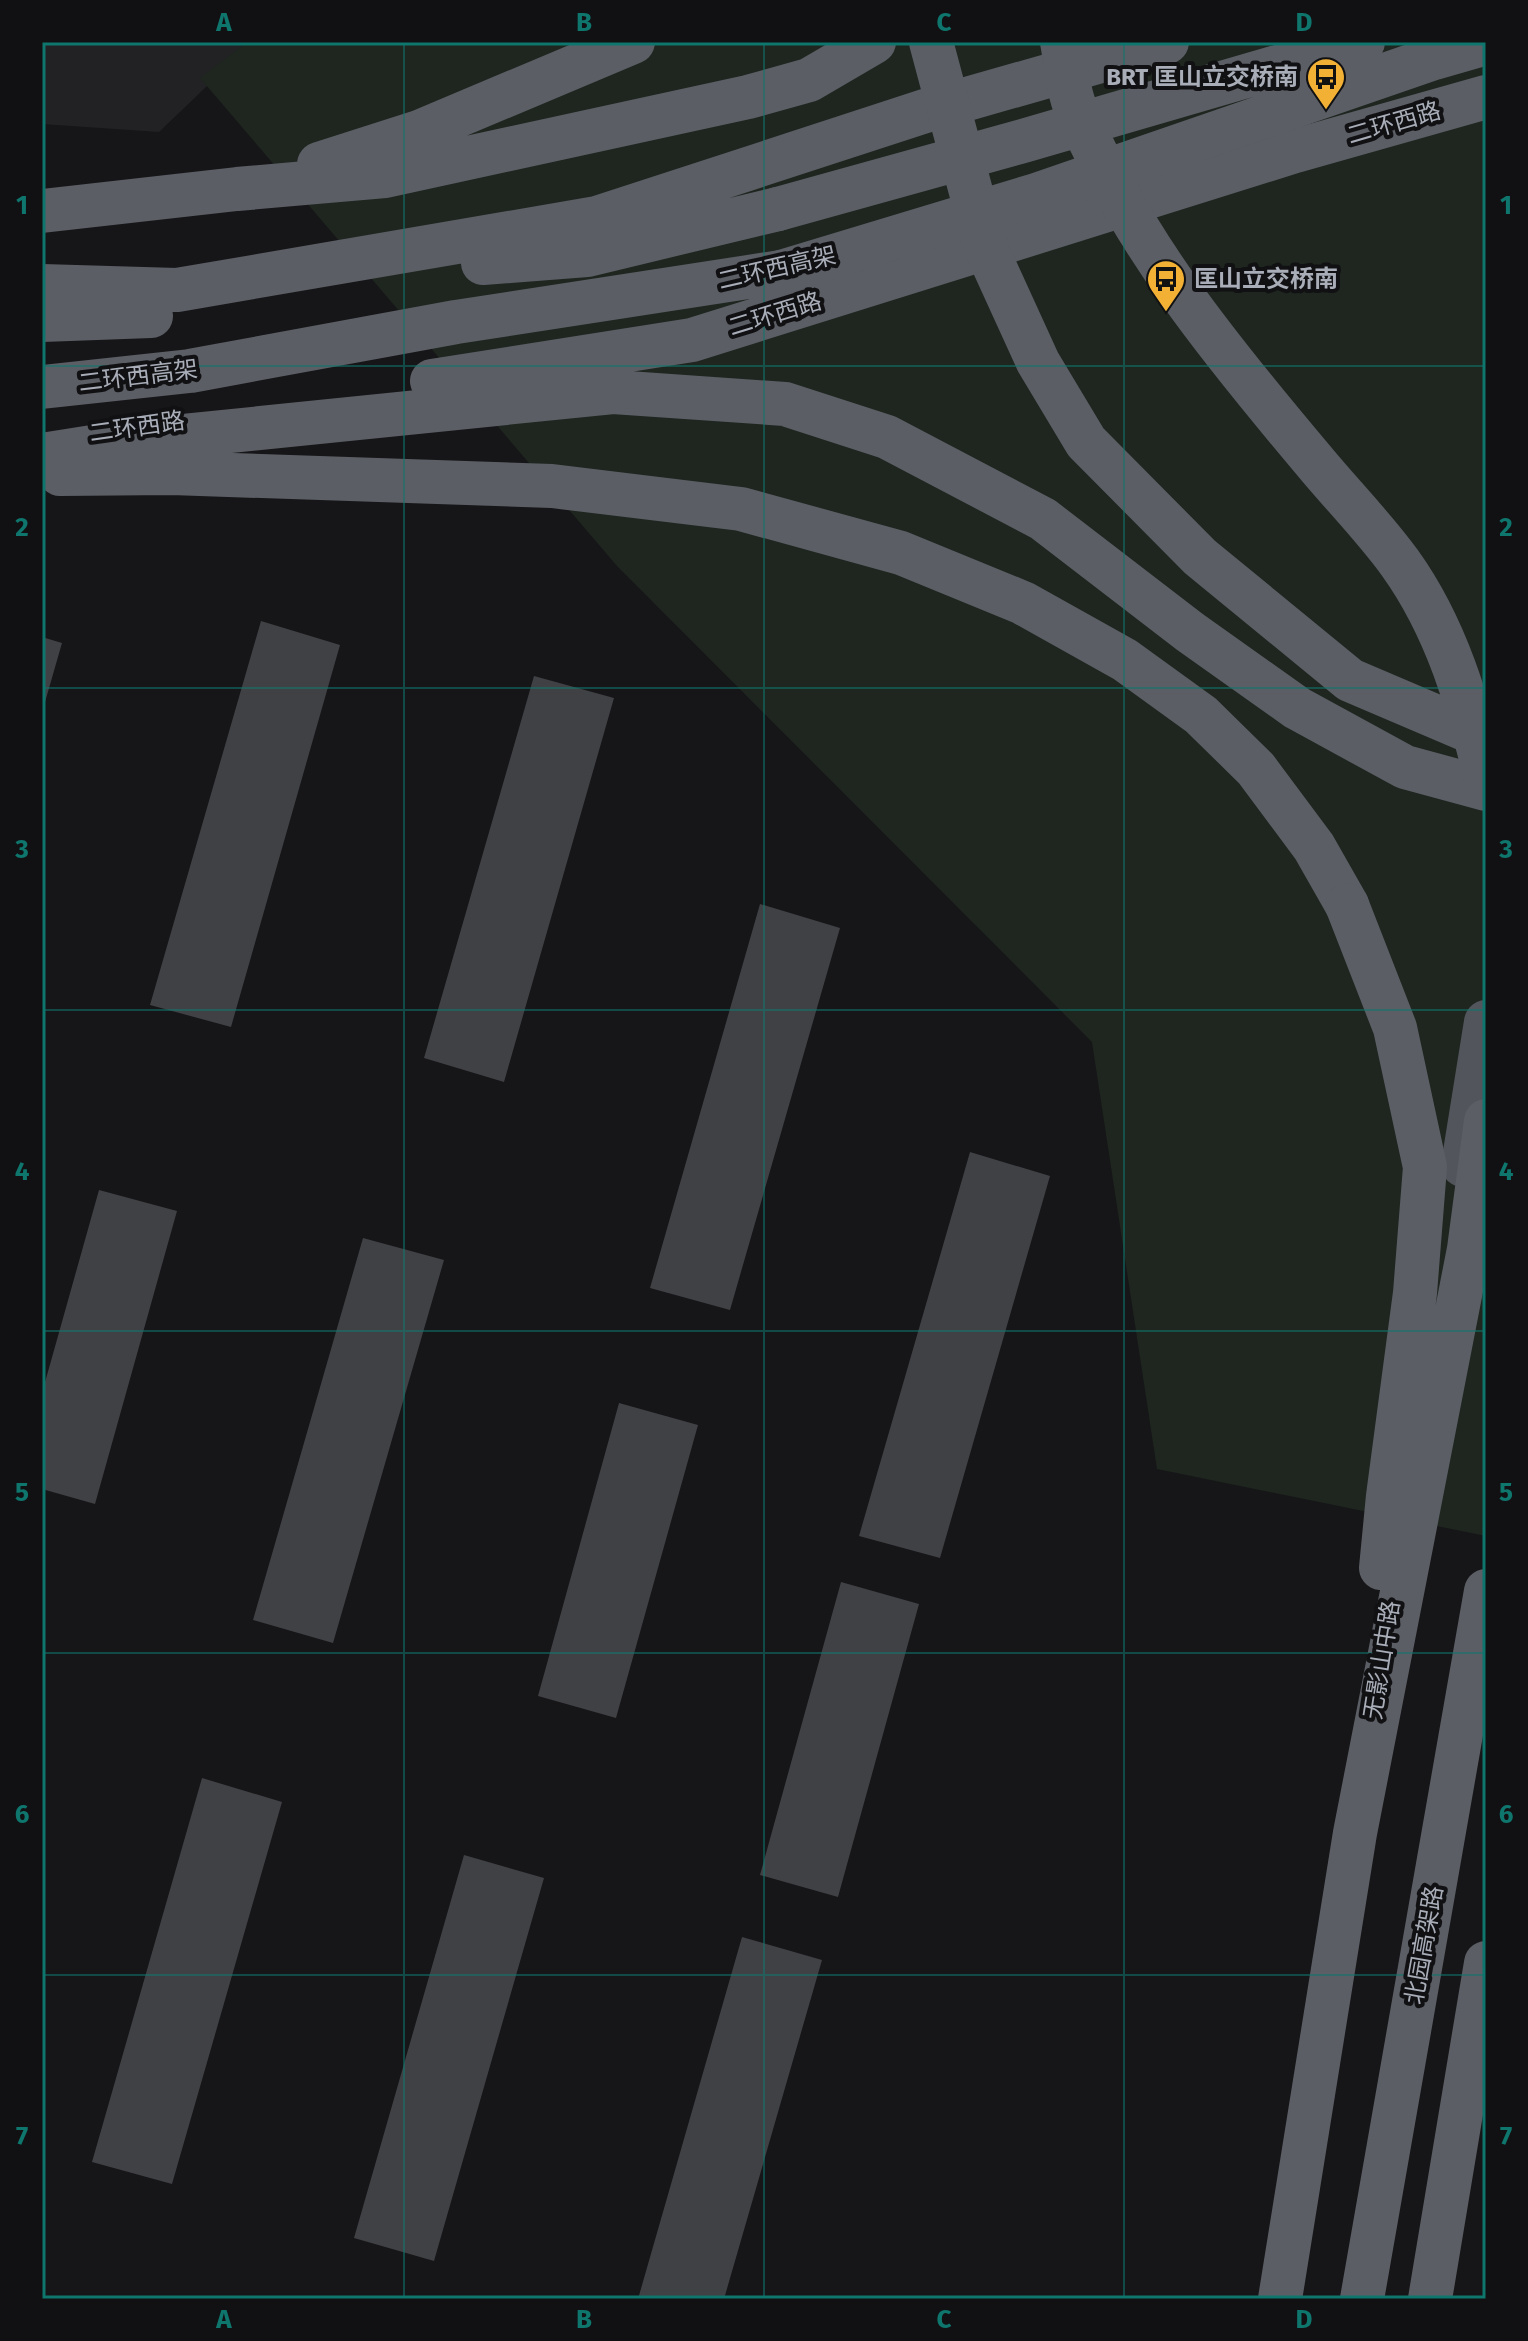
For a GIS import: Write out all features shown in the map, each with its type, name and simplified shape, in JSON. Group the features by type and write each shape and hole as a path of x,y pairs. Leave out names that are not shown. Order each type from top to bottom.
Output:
{"highway":[{"path":"237,189 419,132 633,42"},
{"path":"42,211 385,176 748,97 809,80 874,42"},
{"path":"931,42 986,248 1038,362 1086,442 1200,557 1350,680 1486,738"},
{"path":"1062,42 1074,104 1126,210 1170,280 1243,378 1400,563 1447,644 1479,746 1486,780"},
{"path":"42,286 177,290 597,218 925,111 1167,42"},
{"path":"42,320 204,315 474,264 587,255 840,192 1363,42"},
{"name":"二环西高架","path":"42,387 190,371 456,322 781,272 1036,195 1419,63 1486,43"},
{"name":"二环西路","path":"42,438 110,433 692,340 1295,151 1486,97"},
{"path":"42,455 154,438 613,392 785,404 887,437 1043,519 1190,632 1297,708 1405,767 1486,789"},
{"path":"42,474 172,473 521,484 741,509 901,553 1023,603 1125,660 1201,715 1256,769 1314,847 1347,905 1395,1028 1425,1167 1415,1293 1388,1496 1355,1833"},
{"path":"1280,2299 1355,1833 1469,1249 1486,1121"},
{"name":"北园高架路","path":"1362,2287 1486,1591"},
{"path":"1430,2299 1486,1963"},
{"path":"1452,2170 1452,2299"}],"main road":[{"name":"无影山中路","path":"1280,2299 1486,1022"}],"shaded area":[{"path":"42,42 253,42 159,132 42,124"},
{"path":"247,42 1486,42 1486,1536 1157,1469 1092,1042 617,566 200,78"}],"building":[{"path":"261,621 340,645 231,1027 150,1005"},
{"path":"42,637 62,643 43,709 42,708"},
{"path":"534,676 614,698 504,1082 424,1058"},
{"path":"760,904 840,928 730,1310 650,1288"},
{"path":"970,1152 1050,1176 940,1558 859,1536"},
{"path":"99,1190 177,1211 95,1504 42,1489 42,1393"},
{"path":"363,1238 444,1260 333,1643 253,1620"},
{"path":"619,1403 698,1425 616,1718 538,1696"},
{"path":"841,1582 919,1604 838,1897 760,1875"},
{"path":"202,1778 282,1802 172,2184 92,2162"},
{"path":"464,1855 544,1878 434,2261 354,2238"},
{"path":"742,1937 822,1960 724,2299 638,2299"}],"place":[{"name":"BRT 匡山立交桥南","path":"1326,111"},
{"name":"匡山立交桥南","path":"1166,313"}]}
